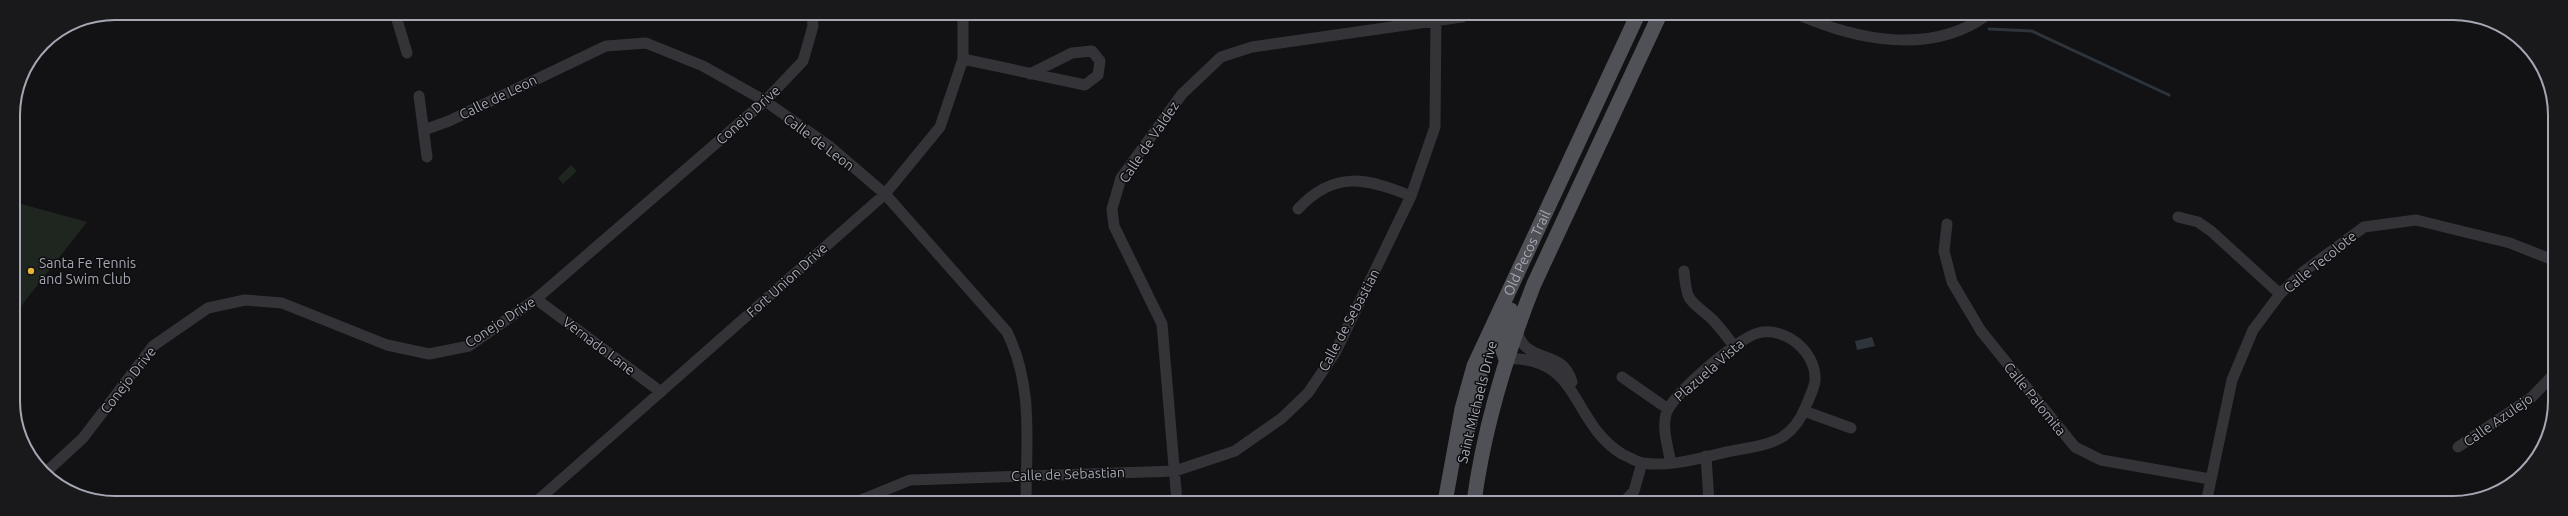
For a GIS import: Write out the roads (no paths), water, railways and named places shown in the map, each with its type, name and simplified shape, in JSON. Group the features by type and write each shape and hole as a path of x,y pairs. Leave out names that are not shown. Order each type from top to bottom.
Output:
{"main road":[{"name":"Old Pecos Trail","path":"1446,496 1455,439 1474,366 1505,304 1525,255 1635,20"},
{"name":"Old Pecos Trail","path":"1475,496 1491,413 1506,359 1516,331 1540,271 1657,20"},
{"path":"1506,359 1500,342 1525,255"},
{"name":"Saint Michaels Drive","path":"1455,496 1482,372 1505,304"}],"street":[{"path":"397,20 407,53"},
{"name":"Conejo Drive","path":"49,469 83,438 153,346 208,308 245,300 282,302 387,345 429,354 469,346 536,299 765,101 803,61 814,26 813,20"},
{"name":"Fort Union Drive","path":"543,496 885,194 940,127 963,59 963,20"},
{"name":"Calle de Valdez","path":"1177,496 1162,324 1114,226 1112,209 1121,178 1182,94 1221,57 1252,46 1417,20"},
{"name":"Calle de Sebastian","path":"871,496 910,480 1175,471 1235,451 1282,418 1308,393 1335,353 1411,196 1435,127 1436,20"},
{"path":"1813,20 1842,31 1877,38 1908,40 1942,36 1956,32 1977,20"},
{"name":"Calle de Leon","path":"424,130 448,121 606,46 646,43 703,66 765,101 829,146 885,194 1007,332 1018,355 1027,405 1026,496"},
{"path":"963,59 1030,74 1085,85 1098,75 1100,61 1092,51 1078,51 1030,74"},
{"path":"419,96 427,157"},
{"path":"1298,209 1312,194 1348,180 1380,184 1411,196"},
{"path":"2178,217 2198,222 2211,231 2280,294"},
{"name":"Calle Tecolote","path":"2207,496 2232,380 2253,330 2280,294 2303,272 2364,227 2416,220 2510,243 2548,258"},
{"name":"Calle Palomita","path":"1947,224 1944,251 1955,288 1981,331 2075,447 2101,460 2210,479"},
{"path":"1684,271 1686,290 1691,302 1713,320 1734,346"},
{"name":"Vernado Lane","path":"536,299 661,392"},
{"path":"1516,331 1526,347 1555,360 1566,370 1571,378 1577,398"},
{"name":"Plazuela Vista","path":"1642,463 1671,463 1765,446 1782,439 1794,428 1814,387 1814,375 1810,360 1796,342 1767,332 1748,337 1734,346 1687,386 1668,409 1665,426 1671,463"},
{"path":"1506,359 1529,360 1550,367 1561,376 1577,398 1591,425 1604,441 1642,463 1634,491 1629,496"},
{"path":"1622,377 1668,409"},
{"name":"Calle Azulejo","path":"2458,447 2532,397 2548,380"},
{"path":"1804,410 1851,428"},
{"path":"1706,456 1709,496"}],"waterway":[{"path":"1989,29 2032,31 2169,95"}],"place":[{"name":"Santa Fe Tennis and Swim Club","path":"31,271"}]}
